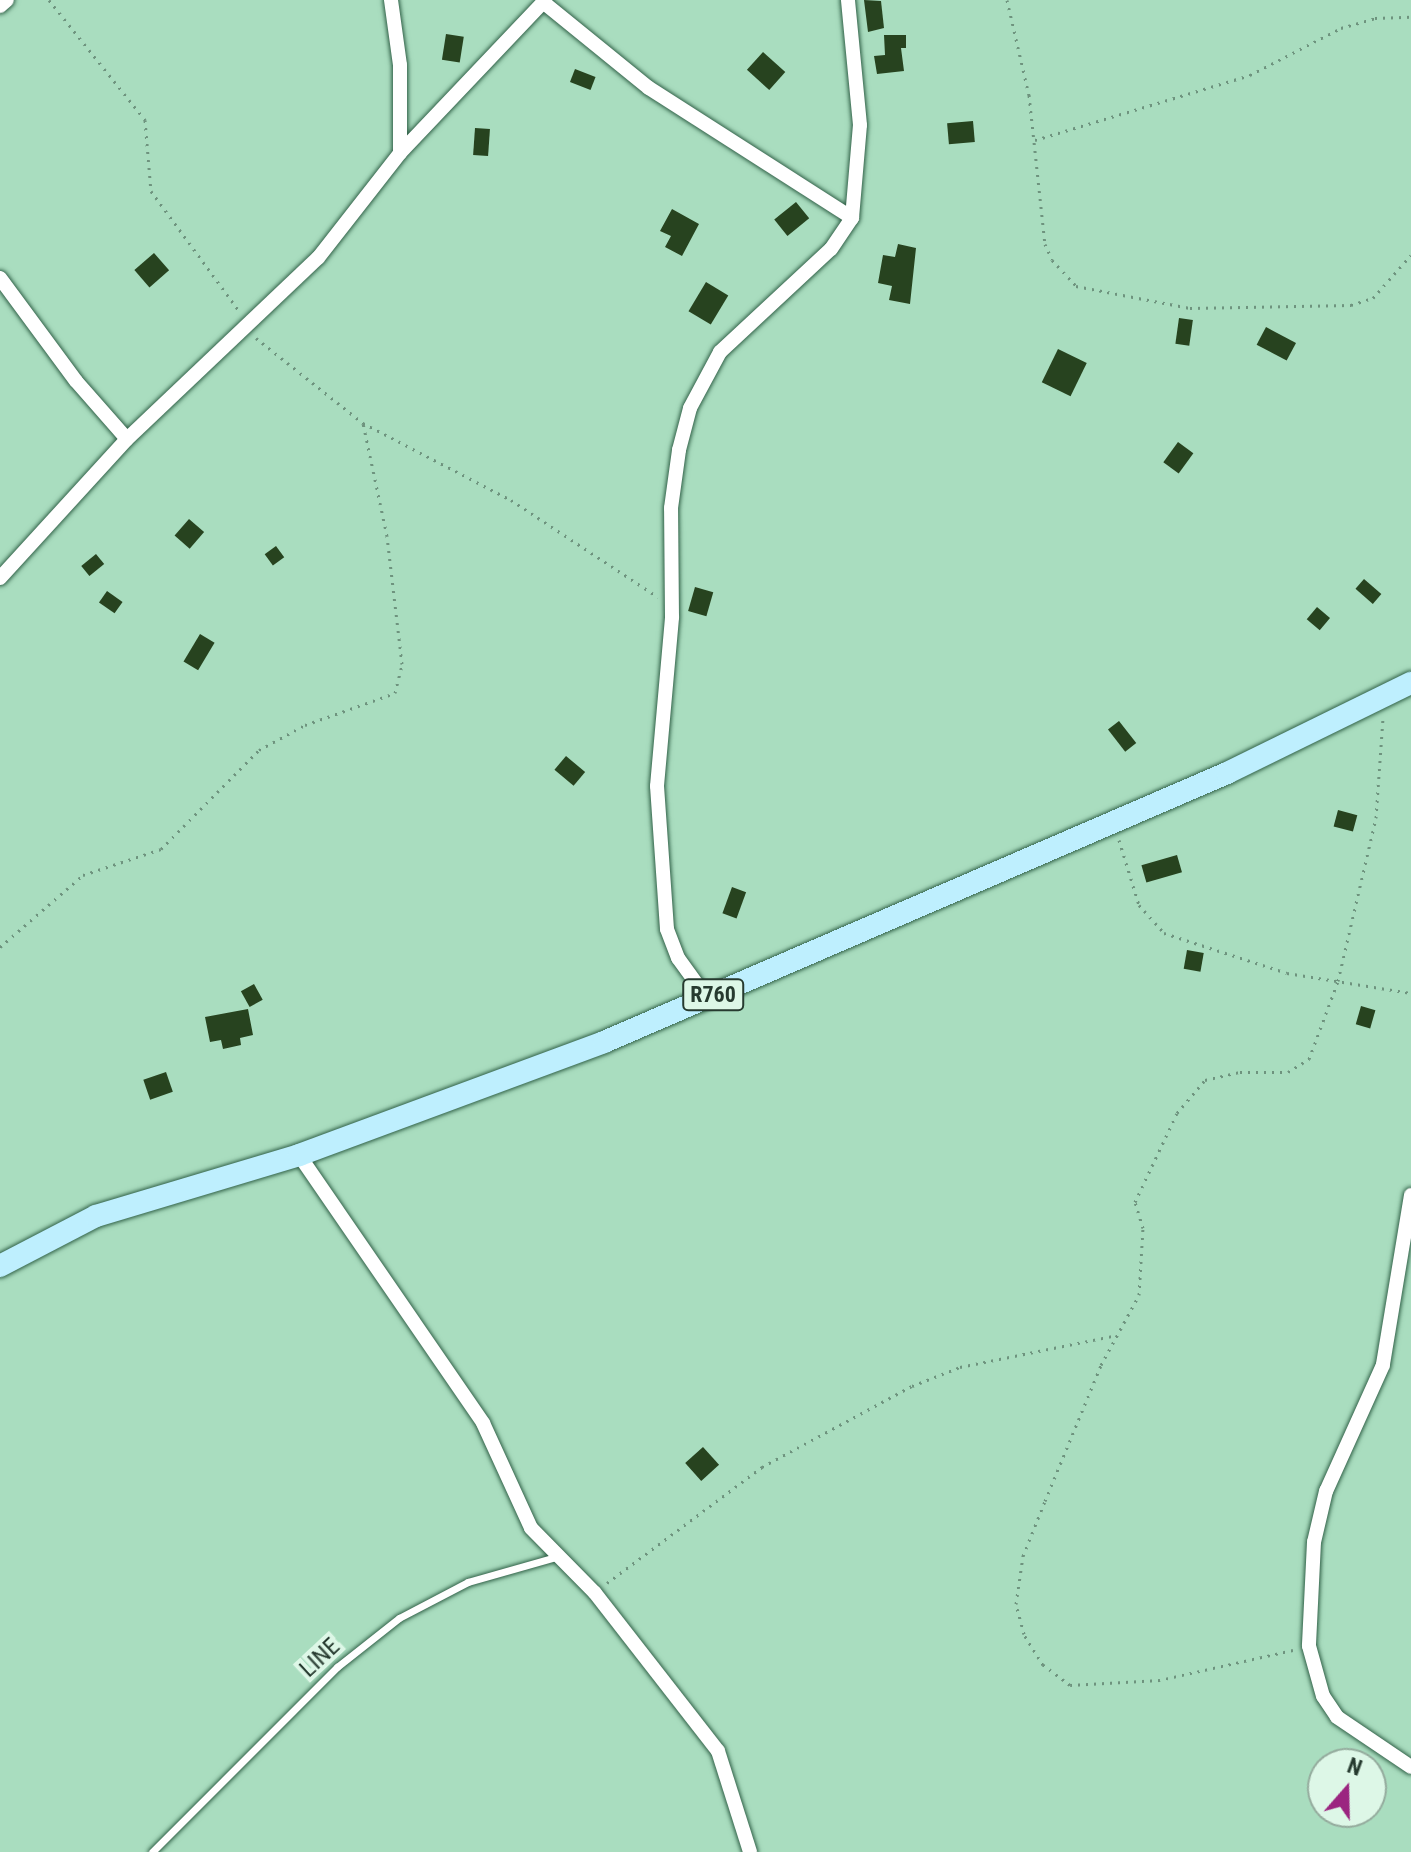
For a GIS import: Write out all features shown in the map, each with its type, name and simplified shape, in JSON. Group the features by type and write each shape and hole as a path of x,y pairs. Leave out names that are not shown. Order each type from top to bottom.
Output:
{"main road":[{"name":"R760","path":"0,1266 96,1216 299,1155 471,1093 707,998 1115,821 1411,683"}],"street":[{"path":"0,6 7,0"},
{"path":"391,0 400,65 400,153"},
{"path":"707,998 671,946 664,913 657,786 671,606 671,508 679,450 703,380 738,331 831,249 852,218 860,125 848,0"},
{"path":"0,578 127,439 318,258 400,153 544,1 649,88 852,218"},
{"path":"0,278 76,381 127,439"},
{"path":"299,1155 483,1423 531,1528 556,1557 595,1593 718,1751 750,1852"},
{"path":"1411,1195 1383,1365 1326,1491 1317,1529 1309,1646 1323,1696 1337,1717 1411,1767"}],"lane":[{"name":"LINE","path":"152,1852 337,1667 399,1618 468,1582 556,1557"}],"path":[{"path":"49,0 145,120 151,191 207,261 245,326 363,423 511,500 671,606"},
{"path":"1007,0 1035,140 1045,244 1052,260 1076,286 1190,308 1351,305 1373,298 1411,255"},
{"path":"1035,140 1250,75 1341,28 1375,18 1411,17"},
{"path":"0,947 83,875 161,849 259,750 305,725 395,693 402,664 387,536 363,423"},
{"path":"1309,1646 1228,1669 1160,1680 1070,1685 1043,1665 1024,1634 1016,1604 1023,1556 1141,1282 1143,1228 1135,1202 1177,1113 1205,1080 1300,1067 1309,1059 1338,981 1376,818 1384,697"},
{"path":"1115,821 1131,888 1164,933 1258,965 1411,993"},
{"path":"595,1593 762,1467 875,1404 960,1367 1117,1335"}],"building":[{"path":"864,0 881,1 884,28 868,32"},
{"path":"446,34 464,37 460,62 442,60"},
{"path":"884,35 906,35 906,48 901,48 904,71 877,74 874,56 885,55"},
{"path":"763,52 785,72 769,90 747,70"},
{"path":"575,69 596,77 591,90 570,82"},
{"path":"973,121 975,142 949,144 947,123"},
{"path":"475,128 490,129 488,156 473,155"},
{"path":"796,202 809,218 787,236 774,220"},
{"path":"672,209 699,224 682,256 665,247 671,236 660,231"},
{"path":"898,244 916,248 910,304 889,300 892,286 878,283 883,255 895,257"},
{"path":"154,253 169,270 149,287 134,270"},
{"path":"706,282 728,295 711,325 688,311"},
{"path":"1179,318 1193,320 1189,346 1175,344"},
{"path":"1266,327 1296,343 1287,361 1257,345"},
{"path":"1058,349 1087,363 1071,396 1042,382"},
{"path":"1178,442 1193,453 1179,473 1163,462"},
{"path":"189,519 204,532 190,549 175,536"},
{"path":"276,546 284,557 273,566 265,554"},
{"path":"96,554 104,564 89,576 81,566"},
{"path":"1364,579 1381,594 1373,604 1355,589"},
{"path":"695,587 713,592 706,616 688,611"},
{"path":"107,591 123,602 115,613 99,602"},
{"path":"1317,607 1330,618 1320,630 1307,619"},
{"path":"200,634 215,643 198,670 184,661"},
{"path":"1119,721 1136,743 1125,752 1108,730"},
{"path":"566,756 585,772 574,786 554,770"},
{"path":"1338,810 1357,815 1353,832 1334,826"},
{"path":"1177,855 1182,872 1146,883 1141,865"},
{"path":"732,887 746,892 737,918 722,913"},
{"path":"1187,950 1204,953 1200,972 1184,969"},
{"path":"254,984 263,1000 250,1007 241,991"},
{"path":"1361,1006 1375,1010 1370,1028 1356,1024"},
{"path":"248,1009 253,1035 240,1038 241,1045 223,1049 221,1040 210,1042 205,1017"},
{"path":"166,1072 173,1092 150,1100 143,1080"},
{"path":"703,1447 719,1465 701,1481 685,1463"}]}
